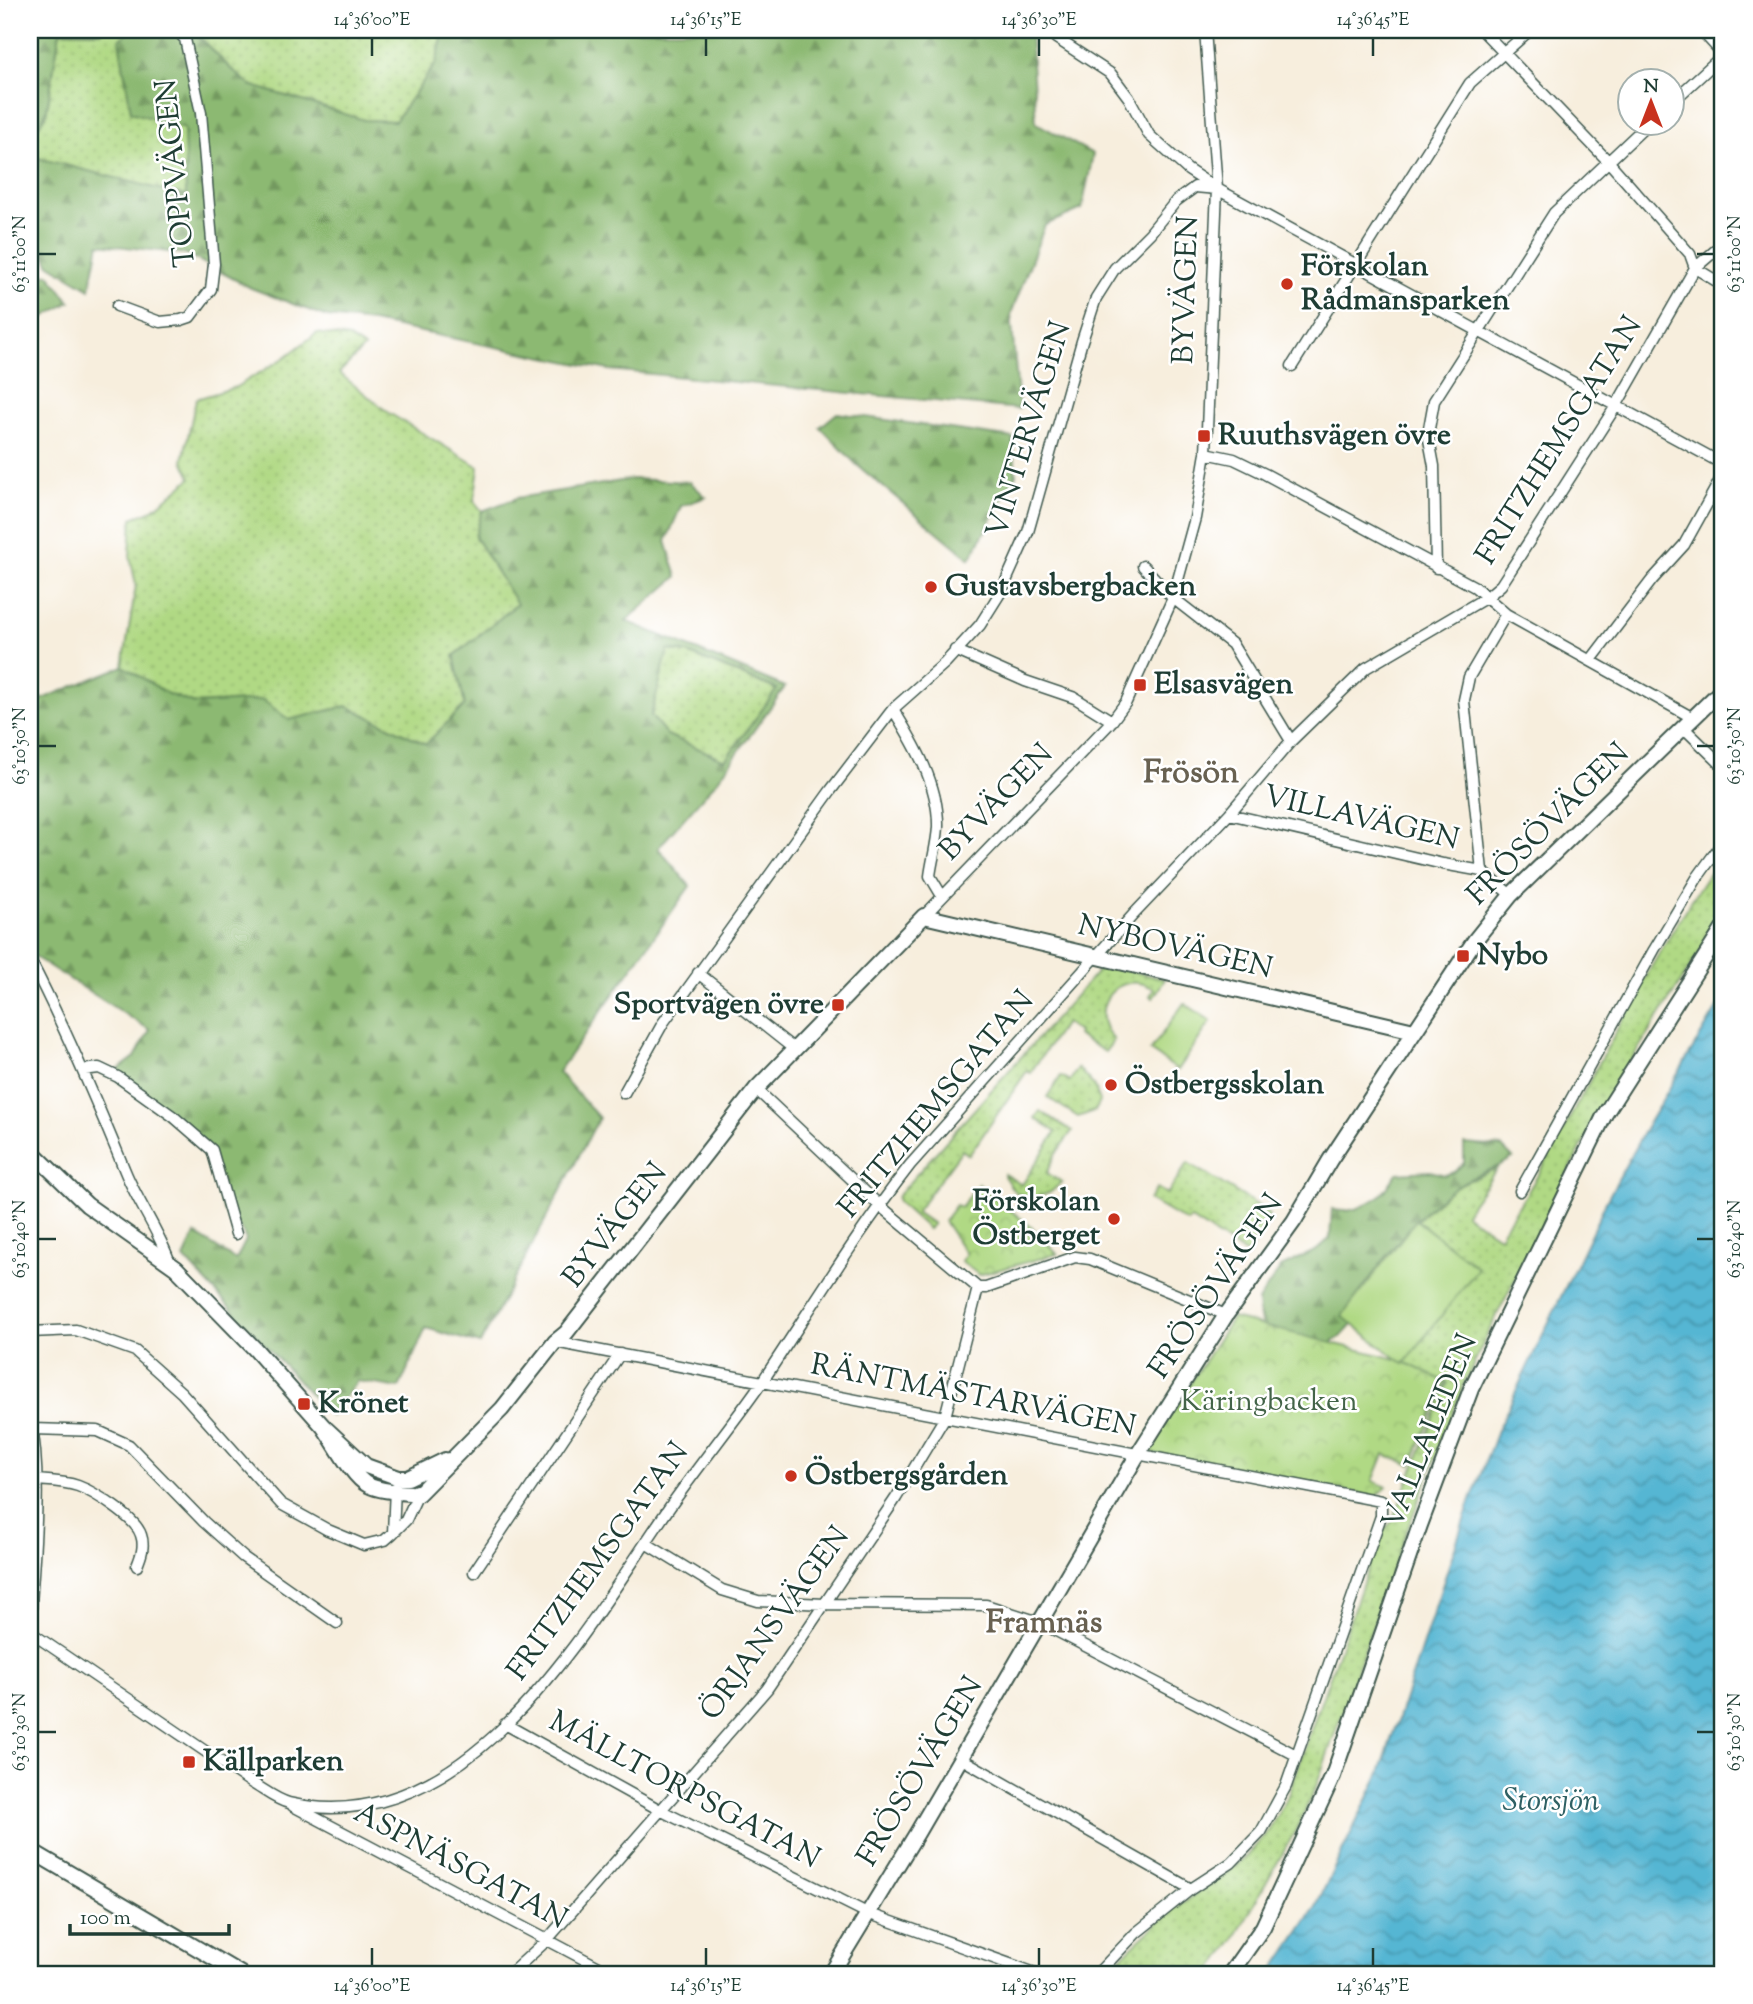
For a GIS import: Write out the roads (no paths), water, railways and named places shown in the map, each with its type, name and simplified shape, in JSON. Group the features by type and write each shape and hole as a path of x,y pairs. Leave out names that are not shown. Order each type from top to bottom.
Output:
{"street":[{"name":"TOPPVÄGEN","path":"117,306 160,321 181,320 190,317 211,289 214,264 201,113 185,39 176,30"},
{"path":"1051,30 1056,38 1111,74 1129,98 1149,135 1188,170 1217,189 1723,464"},
{"name":"BYVÄGEN","path":"418,1494 502,1409 555,1342 566,1333 756,1089 1112,721 1126,702 1173,598 1195,518 1206,453 1217,189 1205,30"},
{"path":"1482,30 1608,161 1690,254 1695,268 1723,285"},
{"path":"1292,366 1471,83 1530,30"},
{"path":"1686,89 1723,55 1701,30"},
{"path":"1436,568 1434,466 1428,434 1434,401 1554,213 1635,136"},
{"name":"VINTERVÄGEN","path":"624,1093 663,1023 831,790 893,709 945,663 980,625 1002,590 1028,532 1096,298 1115,268 1150,233 1176,201 1195,187 1217,189"},
{"name":"FRITZHEMSGATAN","path":"30,1631 252,1783 286,1802 330,1808 377,1802 419,1788 454,1767 505,1724 560,1667 601,1612 667,1512 762,1382 879,1205 911,1165 1096,957 1229,814 1291,741 1366,668 1487,597 1501,585 1616,406 1695,268 1723,244"},
{"path":"1206,453 1234,459 1265,474 1475,587 1506,614 1591,660 1688,722 1723,766"},
{"path":"1591,660 1652,580 1684,545 1723,475"},
{"path":"1143,566 1173,598 1232,644 1291,741"},
{"path":"1506,614 1469,677 1464,700 1482,871 1511,895"},
{"path":"955,650 1025,681 1075,698 1112,721"},
{"name":"FRÖSÖVÄGEN","path":"831,1974 917,1833 1138,1454 1226,1315 1294,1222 1330,1160 1475,940 1511,895 1723,689"},
{"path":"893,709 914,743 937,811 938,829 930,876 942,897"},
{"name":"VILLAVÄGEN","path":"1229,814 1482,871"},
{"path":"1520,1191 1654,950 1697,878 1723,842"},
{"name":"NYBOVÄGEN","path":"924,916 1414,1031"},
{"name":"VALLALEDEN","path":"1230,1974 1263,1927 1333,1776 1420,1525 1471,1389 1605,1114 1723,929"},
{"path":"30,960 83,1070 141,1208 163,1243 170,1264"},
{"path":"698,973 794,1049"},
{"path":"83,1070 99,1068 118,1077 212,1150 236,1234"},
{"path":"756,1089 879,1205 978,1289 1075,1257 1090,1259 1226,1315"},
{"path":"30,1150 87,1205 170,1264 255,1349 323,1426 366,1466 418,1494 406,1520 385,1540 364,1545 328,1530 281,1504 182,1393 135,1351 76,1330 30,1332"},
{"name":"ÖRJANSVÄGEN","path":"510,1974 546,1941 767,1689 896,1498 945,1417 978,1289"},
{"name":"RÄNTMÄSTARVÄGEN","path":"555,1342 1381,1501 1381,1516 1296,1755"},
{"path":"474,1572 620,1354"},
{"path":"30,1415 35,1480 30,1631"},
{"path":"33,1429 98,1431 129,1445 204,1522 243,1557 337,1623"},
{"name":"BYVÄGEN","path":"400,1483 454,1457"},
{"path":"35,1480 59,1481 79,1486 131,1518 142,1536 143,1550 137,1566"},
{"path":"393,1533 400,1483"},
{"path":"647,1544 722,1590 740,1598 825,1604 985,1605 1039,1622 1296,1755 1278,1802 1261,1832 1231,1863 1191,1889 1136,1933 1097,1974"},
{"name":"MÄLLTORPSGATAN","path":"505,1724 660,1810 867,1913 1038,1974"},
{"path":"960,1758 1191,1889"},
{"name":"ASPNÄSGATAN","path":"286,1802 612,1974"},
{"path":"30,1850 241,1974"}],"water":[{"name":"Storsjön","path":"1723,998 1723,1974 1271,1974 1315,1908 1380,1773 1468,1508 1497,1431 1607,1200 1644,1131"}],"place":[{"name":"Förskolan Rådmansparken","path":"1287,284"},
{"name":"Ruuthsvägen övre","path":"1204,436"},
{"name":"Gustavsbergbacken","path":"931,587"},
{"name":"Elsasvägen","path":"1140,685"},
{"name":"Nybo","path":"1463,956"},
{"name":"Sportvägen övre","path":"838,1005"},
{"name":"Östbergsskolan","path":"1111,1085"},
{"name":"Förskolan Östberget","path":"1114,1219"},
{"name":"Krönet","path":"304,1404"},
{"name":"Östbergsgården","path":"791,1476"},
{"name":"Källparken","path":"189,1762"}],"district":[{"name":"Frösön","path":"1191,774"},
{"name":"Framnäs","path":"1044,1624"}],"park label":[{"name":"Käringbacken","path":"1269,1402"}]}
